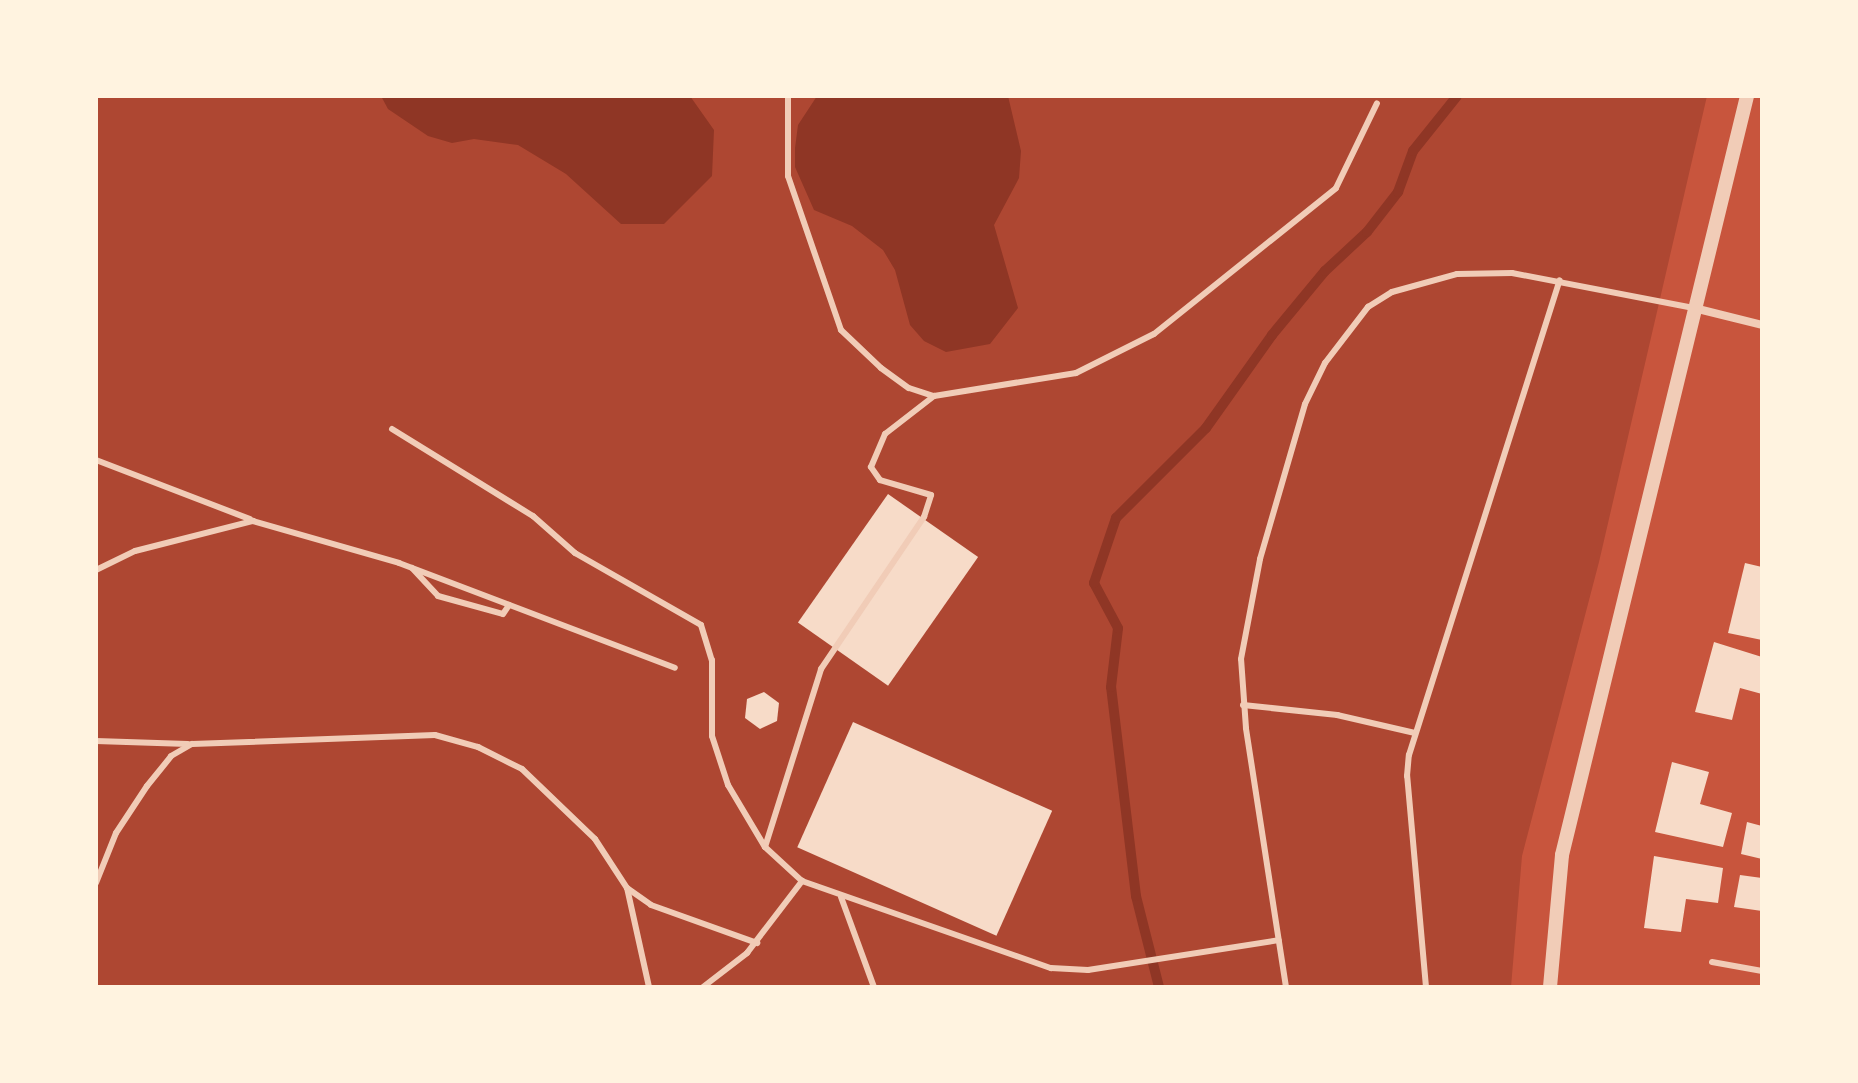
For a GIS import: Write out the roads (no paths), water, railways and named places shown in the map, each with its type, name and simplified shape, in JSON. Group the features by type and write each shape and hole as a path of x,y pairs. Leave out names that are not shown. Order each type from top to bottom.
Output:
{"street":[{"path":"1550,987 1562,855 1625,614 1694,308 1747,96"},
{"path":"1694,308 1762,325"}],"lane":[{"path":"788,96 788,176 841,330 900,382 934,396"},
{"path":"765,847 821,669 924,517 931,495 880,480 871,467 873,453 911,409 934,396 1076,373 1154,334 1336,188 1377,103"},
{"path":"1286,987 1243,705 1241,659 1260,559 1305,404 1344,333 1368,307 1392,292 1476,272 1560,280 1694,308"},
{"path":"1426,987 1407,776 1415,733 1430,699 1560,280"},
{"path":"392,429 533,516 575,553 701,625 712,660 712,736 728,785 765,847 802,881 1051,968 1088,970 1279,940"},
{"path":"96,460 253,521 411,568 675,668"},
{"path":"96,570 135,551 253,521"},
{"path":"411,568 438,596 503,614 509,605"},
{"path":"1243,705 1337,715 1415,733"},
{"path":"96,741 192,744 435,735 478,747 522,769 561,802 595,839 627,888 649,987"},
{"path":"96,883 116,833 147,786 171,756 192,744"},
{"path":"703,987 757,943 802,881"},
{"path":"627,888 651,905 757,943"},
{"path":"841,897 874,987"},
{"path":"1712,962 1762,971"}],"waterway":[{"path":"1159,987 1136,896 1111,687 1118,628 1094,583 1116,518 1206,428 1272,335 1325,271 1367,232 1398,192 1413,151 1457,96"}]}
